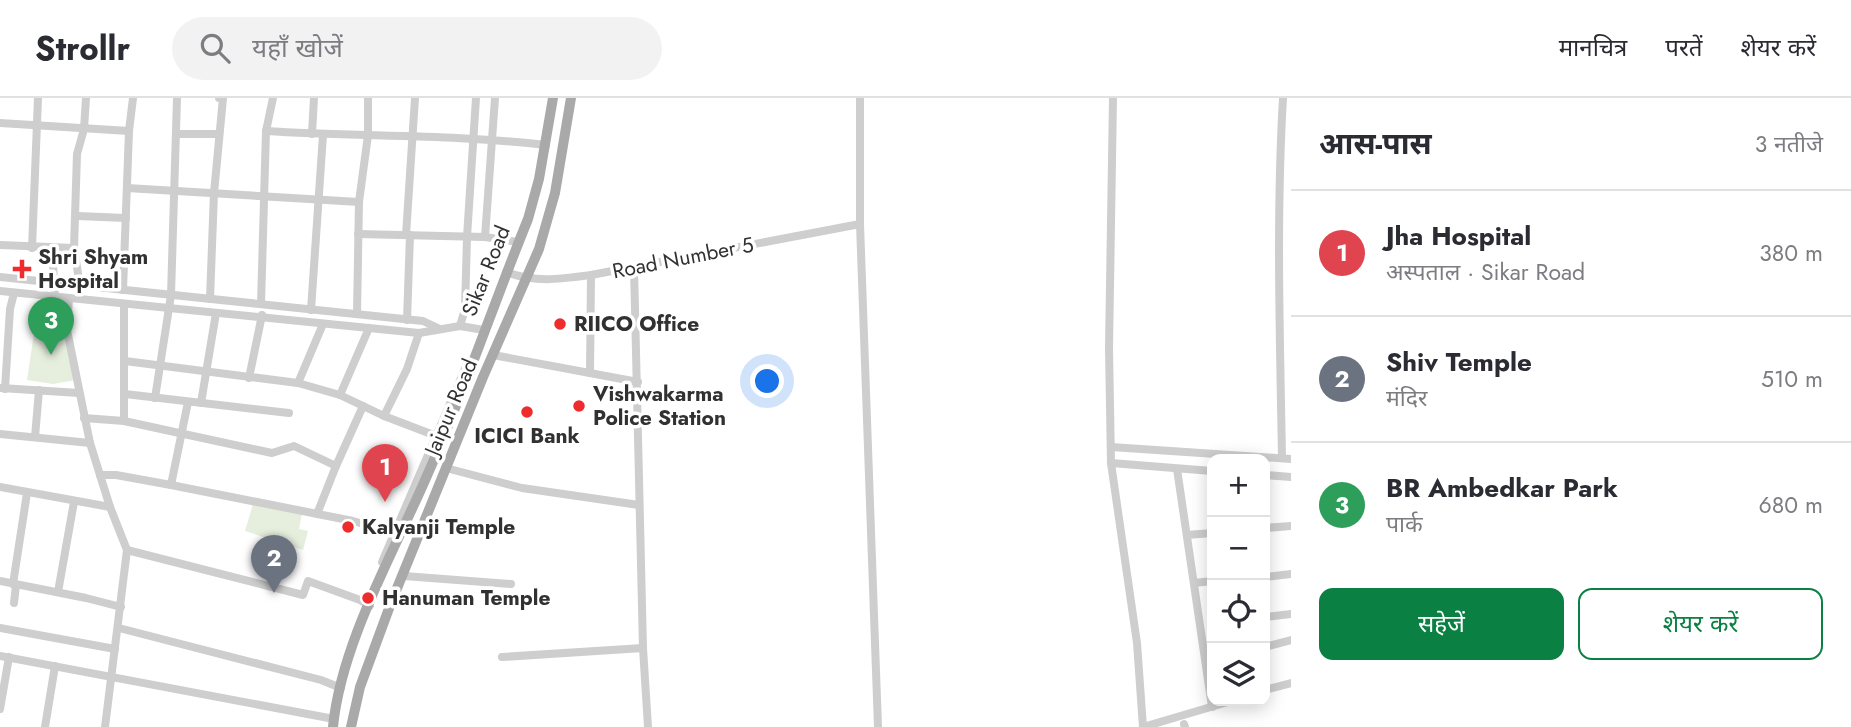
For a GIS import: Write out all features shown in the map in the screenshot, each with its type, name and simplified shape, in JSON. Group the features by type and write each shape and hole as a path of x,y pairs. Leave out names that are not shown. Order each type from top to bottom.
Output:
{"main road":[{"name":"Sikar Road","path":"331,723 338,687 368,605 473,361 519,242 540,179 553,98"},
{"name":"Jaipur Road","path":"351,727 370,659 538,249 555,193 571,98"}],"street":[{"path":"32,248 38,98"},
{"path":"80,286 74,248 78,154 84,129 86,98"},
{"path":"123,290 129,131 133,98"},
{"path":"155,398 170,295 177,98"},
{"path":"210,299 214,193 223,98 219,98"},
{"path":"249,378 262,317 266,131 273,98"},
{"path":"312,134 314,98"},
{"path":"358,327 359,202 368,135 368,98"},
{"path":"407,320 411,137 415,98"},
{"path":"460,326 465,309 476,98"},
{"path":"485,237 495,98"},
{"path":"860,98 860,224 878,727"},
{"path":"1113,98 1109,348 1111,464 1137,643 1143,727 1215,706"},
{"path":"1111,447 1287,459 1278,270 1283,98"},
{"path":"0,123 129,131"},
{"path":"266,131 475,138 546,145"},
{"path":"176,134 219,134"},
{"path":"311,310 323,135"},
{"path":"127,188 359,202"},
{"path":"77,216 125,218"},
{"name":"Road Number 5","path":"506,272 525,279 551,280 591,275 860,224"},
{"path":"358,234 485,237 519,242"},
{"path":"0,245 74,248"},
{"path":"52,248 55,297"},
{"path":"634,267 643,648 648,727"},
{"path":"590,373 591,275"},
{"path":"0,277 423,321 440,329"},
{"path":"0,291 419,333 460,326 484,330"},
{"path":"14,293 2,389 79,393"},
{"path":"69,298 67,330 84,418 110,507 127,550 105,727"},
{"path":"124,304 124,421"},
{"path":"201,403 216,313"},
{"path":"298,383 323,324"},
{"path":"340,395 369,328"},
{"path":"384,416 407,369 419,333"},
{"path":"493,355 638,382"},
{"path":"125,361 298,383 340,395 384,416 440,437"},
{"path":"35,437 39,390"},
{"path":"125,394 289,413"},
{"path":"171,485 188,402"},
{"path":"317,514 363,405"},
{"path":"84,418 124,421 272,453 294,446 336,466"},
{"path":"0,434 90,443"},
{"path":"1111,464 1207,471"},
{"path":"446,468 522,488 639,505"},
{"path":"1177,468 1212,707"},
{"path":"100,475 116,475 171,485 397,533"},
{"path":"1270,476 1291,479"},
{"path":"0,487 110,507"},
{"path":"14,603 27,492"},
{"path":"58,593 74,502"},
{"path":"1270,528 1291,526"},
{"path":"1187,535 1207,533"},
{"path":"127,550 303,595 308,582 368,605"},
{"path":"1270,576 1291,574"},
{"path":"404,576 510,584"},
{"path":"0,581 121,607"},
{"path":"1194,583 1207,582"},
{"path":"1270,616 1291,614"},
{"path":"0,628 115,649"},
{"path":"119,628 338,687"},
{"path":"1270,646 1291,640"},
{"path":"502,657 643,648"},
{"path":"0,709 5,656 331,723"},
{"path":"45,727 55,666"},
{"path":"1270,689 1291,682"}],"green space":[{"path":"35,327 67,330 76,380 53,384 27,380"},
{"path":"253,504 302,513 299,529 308,531 303,550 245,531"}],"place":[{"name":"Shri Shyam Hospital","path":"22,269"},
{"name":"RIICO Office","path":"560,324"},
{"name":"BR Ambedkar Park","path":"51,355"},
{"name":"Vishwakarma Police Station","path":"579,406"},
{"name":"ICICI Bank","path":"527,412"},
{"name":"Jha Hospital","path":"385,502"},
{"name":"Kalyanji Temple","path":"348,527"},
{"name":"Shiv Temple","path":"274,593"},
{"name":"Hanuman Temple","path":"368,598"}]}
